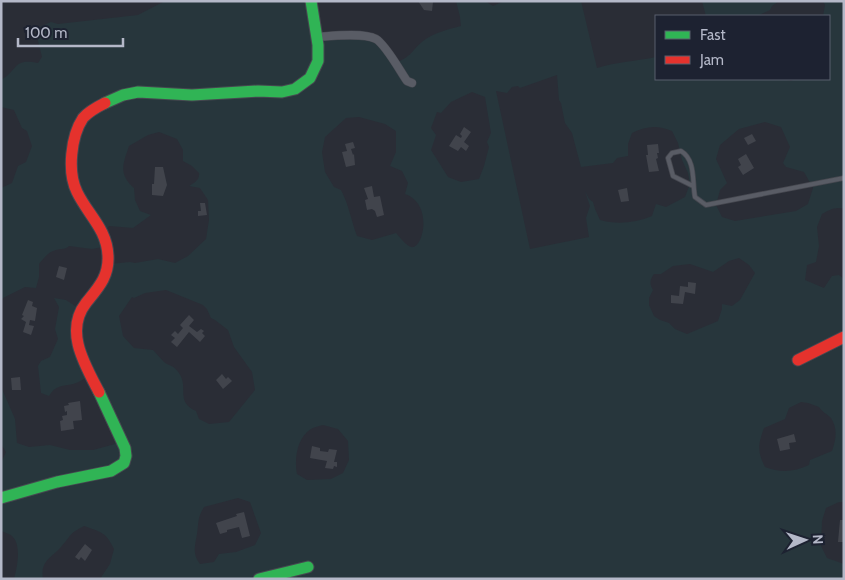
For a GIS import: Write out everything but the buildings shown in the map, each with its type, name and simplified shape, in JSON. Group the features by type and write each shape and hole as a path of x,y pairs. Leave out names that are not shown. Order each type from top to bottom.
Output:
{"street":[{"path":"1,498 56,482 111,471 119,468 125,462 127,456 104,401 86,369 79,350 78,319 84,306 106,277 108,265 104,232 73,185 72,172 76,138 78,127 83,118 88,112 128,93 186,95 296,89 310,79 316,69 319,54 312,18 311,1"},
{"path":"316,37 365,36 376,39 393,59 406,81 412,83"},
{"path":"798,360 844,337"},
{"path":"259,579 308,567"}],"lane":[{"path":"693,186 672,176 668,158 672,153 681,151 686,154 691,162 696,197 706,205 844,178"}],"shaded area":[{"path":"165,1 313,1 318,41 375,37 398,62 410,55 427,38 461,26 456,1 485,1 493,6 504,1 581,1 597,68 655,57 655,80 830,80 830,15 823,15 825,5 823,1 844,1 844,209 835,208 822,214 817,227 819,246 816,262 807,265 805,280 824,288 832,276 839,275 844,279 844,502 839,502 826,508 822,521 821,546 827,558 844,564 844,579 100,579 110,564 114,549 102,533 84,526 73,533 47,560 43,568 43,579 14,579 18,557 17,545 12,536 1,531 1,463 6,452 1,444 1,373 2,389 15,419 17,443 29,447 50,445 70,450 93,450 115,444 120,439 88,377 57,388 49,396 41,393 38,366 41,361 50,357 58,339 55,329 59,307 54,298 66,300 81,310 109,264 135,263 158,259 175,263 188,256 206,239 209,220 208,200 200,188 189,186 198,179 199,173 183,161 183,150 177,139 159,132 148,135 129,146 123,168 126,178 134,188 135,200 140,211 151,215 133,228 109,226 105,231 108,246 92,249 69,246 51,252 39,264 39,277 36,288 25,287 3,298 1,302 1,188 12,183 18,166 26,162 32,146 27,131 22,128 14,110 1,107 1,80 16,66 24,62 38,63 42,57 35,29 51,22 58,24 138,15","holes":["557,75 559,100 565,123 572,133 581,167 613,163 617,158 628,156 628,144 632,133 637,131 657,127 672,131 688,173 690,184 685,197 666,207 656,204 652,216 633,222 613,222 600,220 593,202 585,191 590,206 586,218 589,237 530,249 496,91 507,93 512,87 518,86 520,88","472,92 485,97 491,133 487,142 489,147 479,179 461,182 448,177 431,150 436,135 431,128 437,112 441,113 451,102","359,117 385,124 396,131 396,152 390,166 402,171 408,183 405,194 414,199 420,207 423,216 422,234 415,246 409,246 396,233 372,240 357,236 341,190 334,187 325,172 322,152 325,137 346,118","765,122 781,127 790,147 783,163 786,167 804,172 813,188 808,204 796,211 735,221 722,217 716,205 720,190 727,183 716,159 720,145 739,129","739,258 749,265 755,273 740,300 732,306 722,304 718,321 687,334 654,316 649,305 649,298 653,290 650,282 654,274 661,274 673,266 690,264 713,272 729,261","166,290 203,305 211,318 228,330 234,347 252,372 255,390 229,422 209,424 199,419 196,411 184,399 182,378 177,370 164,362 153,350 134,348 123,336 119,316 132,297 134,298 145,293","801,402 808,403 819,407 831,418 835,426 832,451 810,460 809,465 798,469 782,471 765,467 759,448 764,428 785,419 789,408","323,425 338,429 348,441 349,460 343,473 331,479 307,480 297,474 298,449 302,437 306,433 312,428","238,498 250,502 261,533 255,545 236,552 219,554 214,562 200,564 195,550 200,514 204,507"]},
{"path":"702,1 779,1 770,10 759,15 706,15"}],"traffic: fast":[{"path":"105,103 123,95 138,92 192,95 258,91 282,92 295,89 310,78 318,61 318,45 311,1"},
{"path":"1,498 57,482 111,471 124,463 126,456 125,448 99,392"},
{"path":"259,579 308,567"}],"traffic: jam":[{"path":"99,392 79,348 77,325 86,303 105,276 108,263 107,246 101,230 77,192 71,165 73,144 83,118 90,111 105,103"},
{"path":"798,360 844,337"}]}
